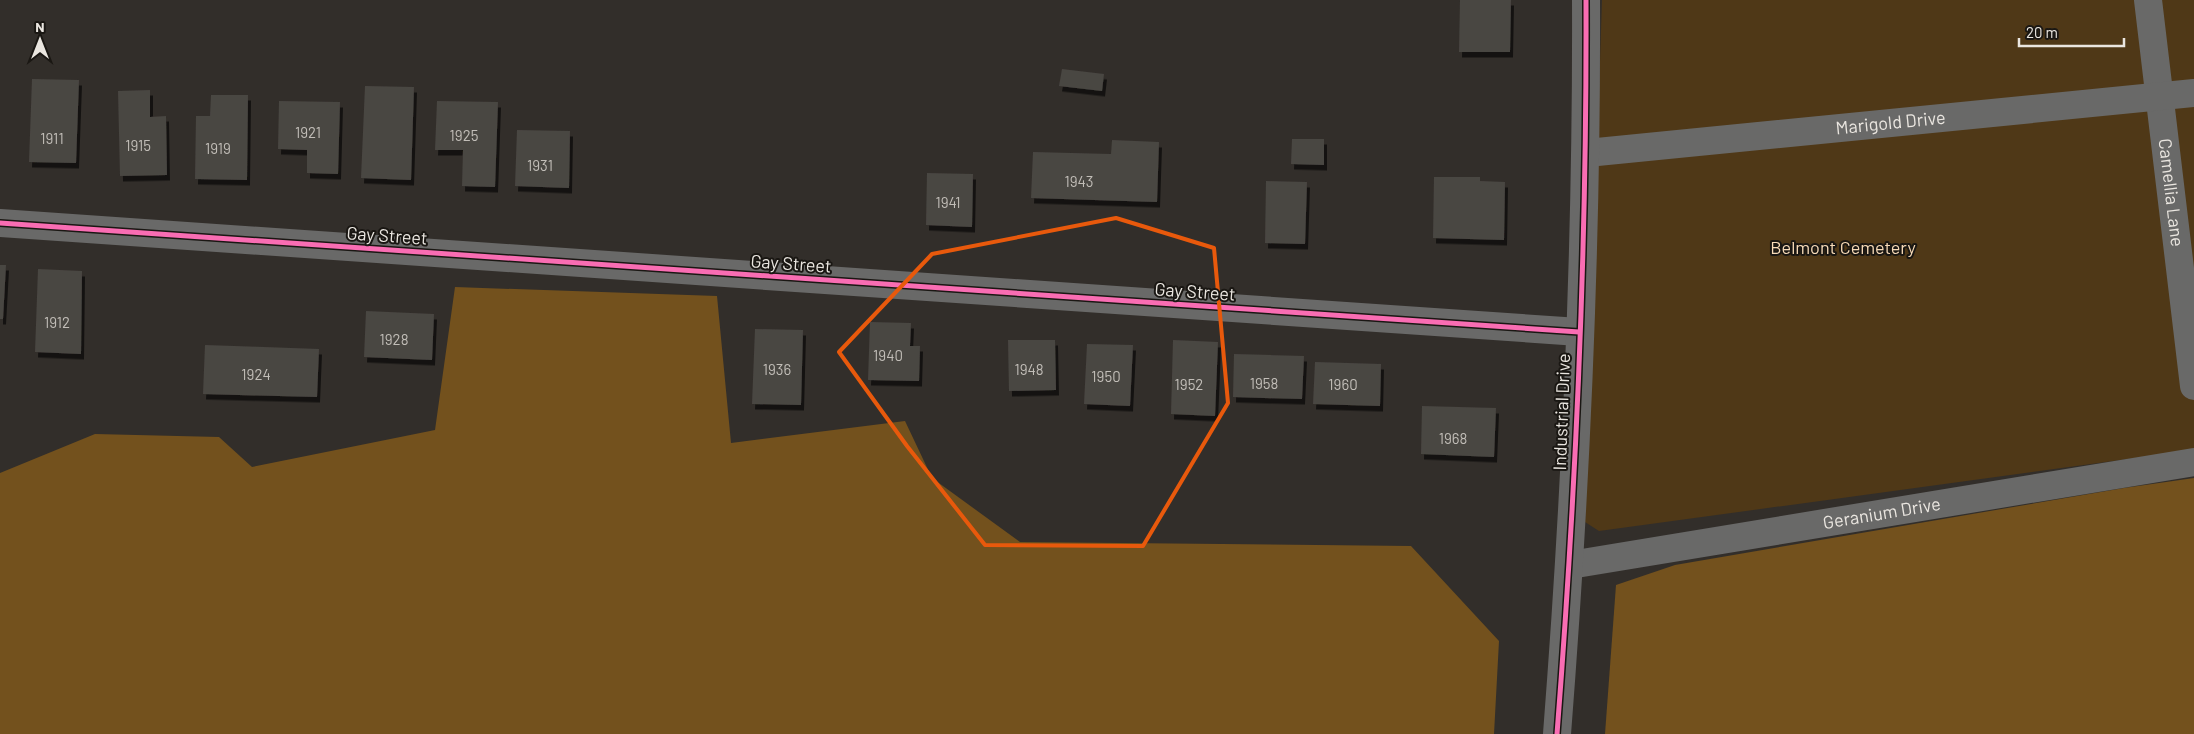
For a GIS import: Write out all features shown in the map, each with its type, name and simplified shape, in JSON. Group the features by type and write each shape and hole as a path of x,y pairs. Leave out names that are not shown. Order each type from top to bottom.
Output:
{"street":[{"name":"Industrial Drive","path":"1557,734 1570,565 1580,332 1587,153 1586,0"},
{"name":"Camellia Lane","path":"2148,0 2194,386"},
{"name":"Marigold Drive","path":"1587,153 2194,93"},
{"name":"Gay Street","path":"0,223 1580,332"},
{"name":"Geranium Drive","path":"1570,565 2194,462"}],"highlighted area":[{"path":"1116,218 1214,248 1228,403 1143,546 985,545 907,446 839,352 932,254"}],"green space":[{"name":"Belmont Cemetery","path":"1602,0 2194,0 2194,450 1599,531 1585,522"}],"shaded area":[{"path":"455,287 717,296 731,443 905,421 932,478 1020,542 1411,546 1499,641 1494,734 0,734 0,473 95,434 219,437 252,467 435,430"},
{"path":"2194,478 2194,734 1605,734 1616,585 1675,565 2124,488"}],"building":[{"path":"1460,0 1511,0 1510,52 1459,52"},
{"path":"1062,69 1104,74 1102,91 1059,86"},
{"path":"32,79 79,80 76,163 29,162"},
{"path":"365,86 414,87 411,180 361,178"},
{"path":"150,90 150,117 166,116 167,175 120,176 118,91"},
{"path":"211,95 248,95 247,180 195,179 196,116 210,116"},
{"path":"279,101 340,102 338,174 307,173 307,150 278,149"},
{"path":"437,101 498,102 495,187 462,186 463,150 435,150"},
{"path":"517,130 570,131 569,188 515,186"},
{"path":"1292,139 1324,139 1324,165 1291,164"},
{"path":"1112,140 1159,142 1157,202 1031,198 1033,152 1111,154"},
{"path":"927,173 973,174 972,227 926,225"},
{"path":"1434,177 1480,177 1480,181 1505,182 1504,240 1433,238"},
{"path":"1266,181 1307,182 1305,244 1265,243"},
{"path":"0,265 6,265 3,319 0,319"},
{"path":"38,269 82,271 81,354 35,352"},
{"path":"366,311 434,314 432,360 364,357"},
{"path":"870,322 911,323 910,346 920,346 919,381 868,380"},
{"path":"755,329 803,330 801,405 752,404"},
{"path":"1008,340 1055,340 1056,390 1009,391"},
{"path":"1173,340 1218,342 1215,416 1171,414"},
{"path":"1087,344 1133,345 1130,406 1084,404"},
{"path":"205,345 319,349 317,397 203,394"},
{"path":"1234,354 1304,356 1302,399 1233,397"},
{"path":"1315,362 1381,364 1380,406 1313,404"},
{"path":"1422,406 1496,408 1494,457 1421,454"}],"cycle path":[{"path":"1557,734 1570,551 1579,367 1585,184 1586,0"},
{"path":"0,223 1579,332"}]}
